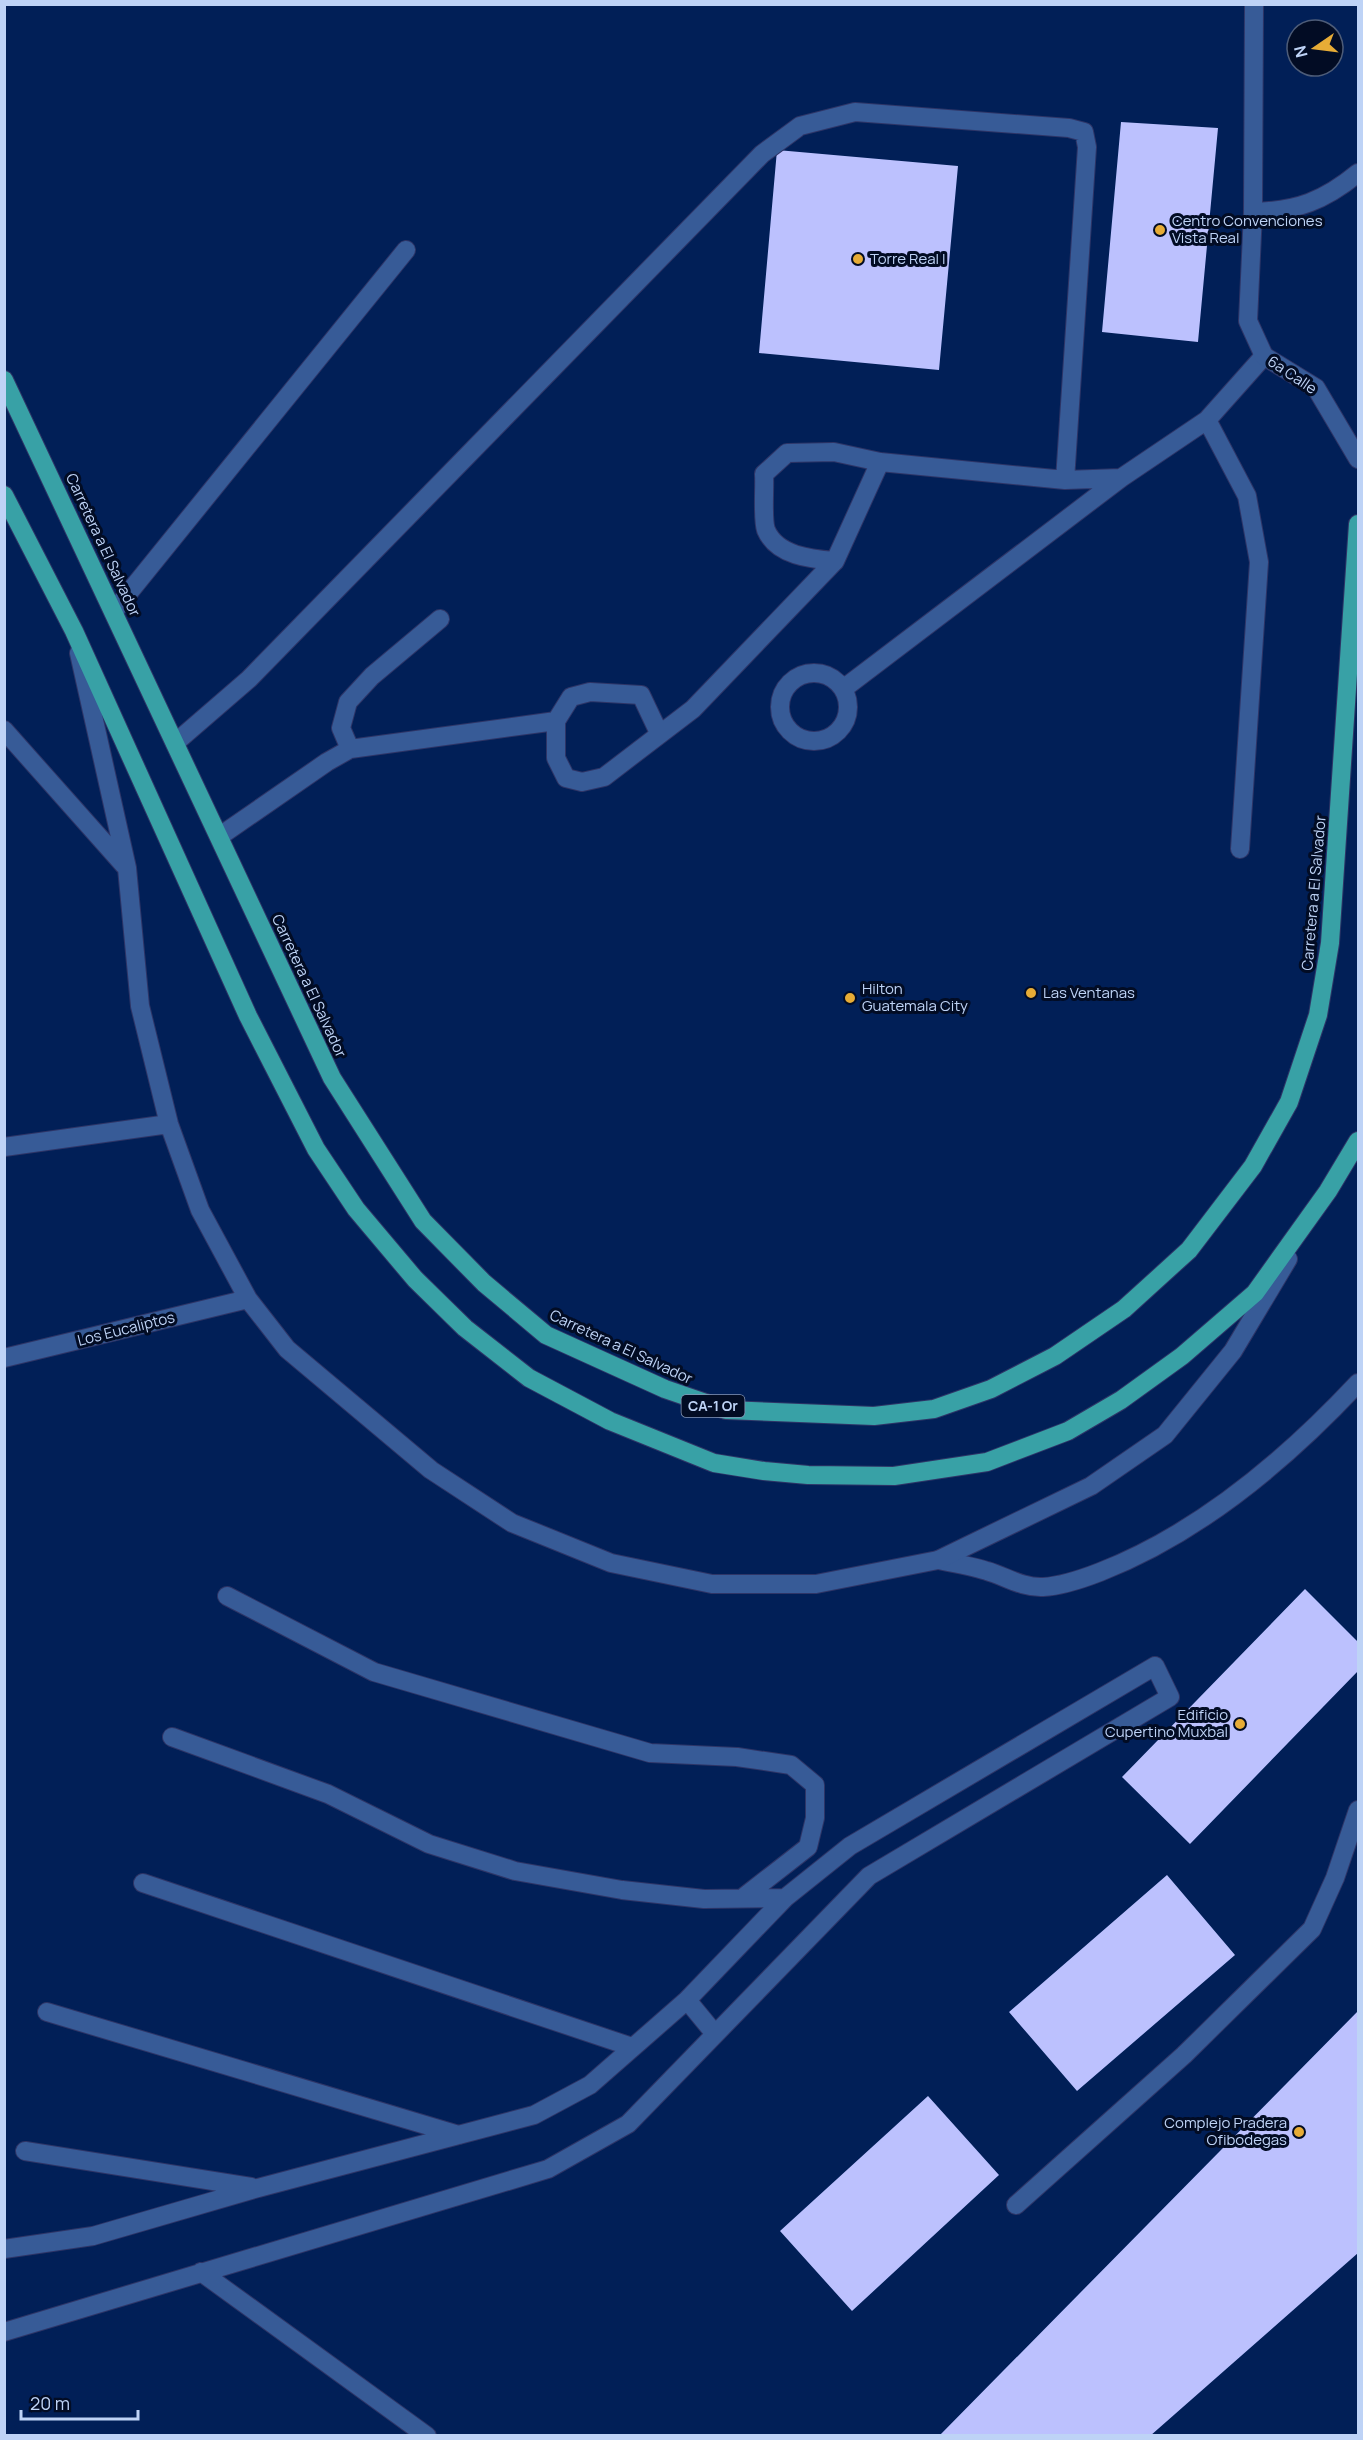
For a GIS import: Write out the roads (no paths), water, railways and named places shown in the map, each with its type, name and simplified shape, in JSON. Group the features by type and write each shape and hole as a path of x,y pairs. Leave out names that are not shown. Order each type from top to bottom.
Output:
{"highway":[{"name":"Carretera a El Salvador","path":"4,380 332,1078 423,1221 484,1284 546,1335 665,1389 726,1410 874,1416 934,1409 991,1389 1055,1356 1124,1309 1189,1250 1253,1166 1289,1102 1318,1015 1330,943 1359,524"},
{"path":"4,495 74,631 248,1016 316,1149 356,1209 415,1279 465,1328 529,1378 610,1421 714,1462 764,1471 894,1476 987,1462 1068,1431 1121,1400 1182,1356 1255,1293 1328,1191 1359,1141"}],"street":[{"name":"6a Calle","path":"1254,4 1253,212 1248,321 1264,356 1316,388 1359,459"},
{"path":"175,743 249,679 762,154 800,126 855,112 1069,128 1084,132 1087,147 1065,480"},
{"path":"1253,212 1285,211 1308,205 1340,188 1359,173"},
{"path":"114,611 406,250"},
{"path":"843,689 1120,478 1207,420 1264,356"},
{"path":"1207,420 1247,496 1259,562 1240,849"},
{"path":"835,561 815,560 784,550 766,530 764,474 787,453 834,452 880,462 1065,480 1120,478"},
{"path":"659,733 641,695 590,692 571,697 556,721 556,758 566,778 582,782 604,777 693,709 835,561 880,462"},
{"path":"350,749 341,728 348,702 372,676 440,619"},
{"path":"74,631 127,868 140,1006 169,1124 200,1210 248,1299 287,1349 431,1470 512,1523 611,1563 712,1584 816,1584 938,1560 1091,1486 1165,1435 1233,1351 1328,1191"},
{"path":"220,836 327,762 350,749 556,721"},
{"path":"4,730 127,868"},
{"path":"7,1146 169,1124"},
{"name":"Los Eucaliptos","path":"4,1358 248,1299"},
{"path":"938,1560 988,1571 1013,1582 1042,1587 1075,1581 1113,1566 1165,1541 1261,1475 1310,1432 1359,1383"},
{"path":"226,1596 385,1675 650,1753 738,1757 791,1765 815,1785 815,1818 808,1847 745,1896"},
{"path":"4,2249 93,2236 258,2188 534,2115 590,2085 687,2000 785,1898 850,1846 1155,1665 1170,1697 869,1876 628,2124 548,2169 4,2332"},
{"path":"172,1737 328,1794 429,1844 515,1871 704,1899 745,1896 785,1898"},
{"path":"1016,2205 1184,2055 1312,1929 1335,1878 1359,1810"},
{"path":"143,1883 632,2047"},
{"path":"687,2000 715,2034"},
{"path":"47,2012 459,2136"},
{"path":"25,2151 258,2188"},
{"path":"201,2272 427,2436"}],"place":[{"name":"Centro Convenciones Vista Real","path":"1160,230"},
{"name":"Torre Real I","path":"858,259"},
{"name":"Las Ventanas","path":"1031,993"},
{"name":"Hilton Guatemala City","path":"850,998"},
{"name":"Edificio Cupertino Muxbal","path":"1240,1724"},
{"name":"Complejo Pradera Ofibodegas","path":"1299,2132"}]}
